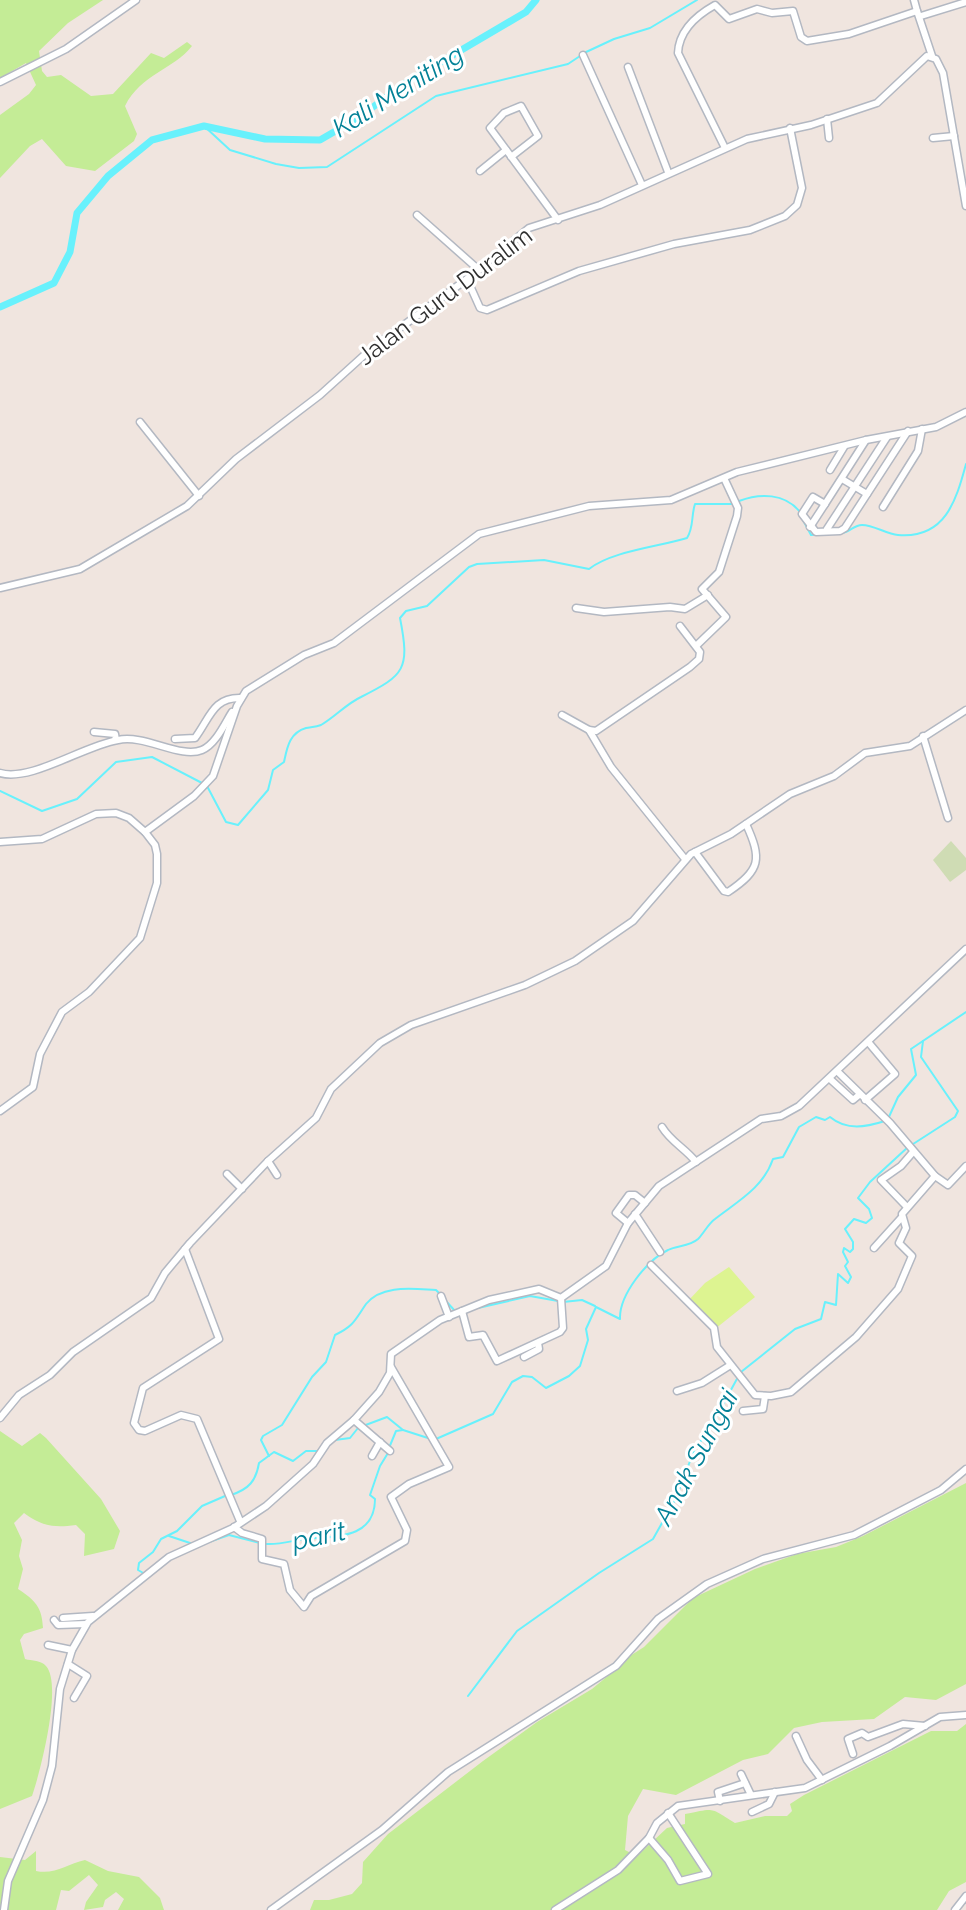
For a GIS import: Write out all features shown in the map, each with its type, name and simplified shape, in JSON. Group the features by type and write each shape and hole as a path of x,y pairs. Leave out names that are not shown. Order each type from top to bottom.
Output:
{"street":[{"path":"0,82 66,49 136,0"},
{"path":"791,0 802,38 807,41 849,34 965,2"},
{"path":"914,0 932,56 943,72 966,206"},
{"path":"725,148 678,53 680,41 695,16 720,2 729,19 759,9 772,13 792,11"},
{"path":"583,55 642,185"},
{"name":"Jalan Guru Duralim","path":"0,587 55,577 87,565 179,512 227,467 328,389 371,349 479,270 523,232 600,205 667,172 767,132 827,119 882,100 925,57 932,56"},
{"path":"628,66 667,172"},
{"path":"480,171 508,154 538,136 521,106 507,111 490,125 508,154 558,220"},
{"path":"827,119 829,138"},
{"path":"467,279 481,307 486,310 579,271 670,245 750,230 776,221 795,208 802,191 790,128"},
{"path":"933,138 954,136"},
{"path":"417,215 479,270"},
{"path":"0,774 33,772 84,749 116,740 138,738 181,750 203,750 214,739 247,690 304,655 334,643 480,534 589,506 671,500 724,478 866,440 950,423 966,412"},
{"path":"139,422 199,496"},
{"path":"883,507 918,451 922,429"},
{"path":"827,529 843,531 908,431"},
{"path":"825,504 811,498 802,514 810,527 819,533 827,529 887,436"},
{"path":"810,527 866,440"},
{"path":"830,470 844,447"},
{"path":"696,646 726,618 703,587 720,569 736,505 724,478"},
{"path":"842,479 867,494"},
{"path":"576,608 604,612 670,607 685,609 708,595"},
{"path":"562,715 589,730 598,730 690,667 700,657 696,646 680,626"},
{"path":"175,739 195,738 218,703 227,698 241,698"},
{"path":"145,832 207,783 219,764 237,706"},
{"path":"0,1418 15,1399 55,1371 78,1348 151,1298 165,1273 185,1250 268,1161 318,1116 331,1089 380,1043 411,1025 535,981 586,954 633,921 685,859 695,852 746,824 787,796 834,776 865,753 910,746 966,710"},
{"path":"589,730 611,767 685,859"},
{"path":"94,732 115,734 116,740"},
{"path":"923,736 948,818"},
{"path":"0,842 42,839 84,819 109,813 129,818 145,832 156,847 158,874 140,938 89,992 62,1012 40,1054 33,1087 0,1111"},
{"path":"695,852 724,891 728,892 756,865 757,849 746,824"},
{"path":"561,1303 606,1266 628,1223 665,1182 761,1119 781,1116 794,1110 869,1043 966,948"},
{"path":"865,1100 895,1074 869,1043"},
{"path":"838,1072 890,1124 935,1176 948,1185 966,1166"},
{"path":"830,1079 853,1100 859,1094"},
{"path":"662,1127 669,1140 685,1150 696,1162"},
{"path":"907,1207 881,1180 901,1166 914,1152"},
{"path":"268,1161 277,1175"},
{"path":"228,1174 242,1189"},
{"path":"874,1248 935,1176"},
{"path":"628,1223 616,1213 629,1195 635,1195 645,1203"},
{"path":"635,1214 660,1252"},
{"path":"651,1265 714,1328 717,1347 729,1366 755,1395 781,1395 800,1385 856,1337 898,1289 912,1256 899,1243 906,1228 902,1217"},
{"path":"185,1250 219,1339 145,1386 140,1395 134,1423 143,1432 178,1416 194,1418 201,1426 240,1521"},
{"path":"54,1620 58,1625 89,1620 121,1598 169,1558 234,1527 282,1493 313,1464 326,1446 360,1424 383,1386 391,1367 391,1354 423,1330 489,1300 539,1289 561,1303"},
{"path":"441,1296 459,1314 469,1337 483,1335 497,1361 562,1330 561,1303"},
{"path":"524,1357 539,1349 538,1343"},
{"path":"677,1391 702,1383 729,1366"},
{"path":"234,1527 263,1543 262,1558 284,1565 290,1590 304,1607 310,1597 405,1541 407,1530 391,1497 409,1483 449,1467 391,1367"},
{"path":"743,1411 763,1409 765,1396"},
{"path":"360,1424 390,1451"},
{"path":"372,1456 380,1442"},
{"path":"271,1910 382,1830 448,1772 616,1666 658,1619 707,1584 763,1559 854,1535 941,1490 966,1469"},
{"path":"63,1618 89,1620"},
{"path":"5,1910 8,1881 43,1800 52,1766 60,1689 72,1650 89,1620"},
{"path":"48,1645 72,1650"},
{"path":"68,1664 87,1676 74,1698"},
{"path":"555,1910 565,1901 612,1875 649,1838 657,1823 684,1804 798,1790 943,1716 966,1715"},
{"path":"853,1754 848,1739 862,1733 867,1737 903,1724 926,1726"},
{"path":"796,1736 807,1760 822,1780"},
{"path":"741,1774 751,1795"},
{"path":"720,1801 718,1792 745,1783"},
{"path":"751,1812 769,1804 775,1792"},
{"path":"649,1838 668,1860 680,1881 708,1874 668,1813"},
{"path":"955,1910 966,1896"}],"green space":[{"path":"0,0 103,0 68,23 39,51 42,71 47,77 61,75 91,96 113,94 151,53 164,58 187,42 192,46 176,61 148,79 132,95 125,106 137,134 134,141 95,171 66,166 42,139 30,146 0,178 0,115 29,94 36,85 26,63 0,78"},
{"path":"951,841 966,858 966,870 950,882 933,860"},
{"path":"729,1267 755,1297 715,1329 688,1301 705,1283"},
{"path":"0,1431 22,1446 40,1433 46,1438 101,1499 120,1531 114,1549 84,1556 85,1534 76,1525 48,1525 24,1513 14,1523 22,1540 19,1556 23,1569 18,1589 36,1605 43,1628 24,1634 20,1640 25,1659 46,1666 51,1676 52,1691 48,1730 32,1796 0,1809"},
{"path":"966,1483 966,1684 936,1700 905,1697 874,1719 822,1722 794,1728 768,1754 743,1760 676,1795 643,1789 628,1816 625,1850 637,1856 667,1828 685,1824 685,1814 712,1810 735,1823 765,1816 787,1816 792,1811 790,1804 804,1795 931,1731 957,1731 966,1724 966,1882 949,1891 937,1910 310,1910 314,1900 329,1900 352,1894 362,1883 363,1862 388,1834 537,1722 592,1689 621,1665 622,1661 644,1647 693,1598 755,1569 797,1554 836,1547 863,1536"},
{"path":"36,1851 36,1871 55,1870 85,1860 108,1871 139,1877 160,1898 164,1910 118,1910 124,1899 116,1892 105,1900 103,1907 84,1910 86,1902 98,1885 89,1875 69,1891 61,1890 56,1910 4,1910 0,1905 0,1857 25,1860"}],"waterway":[{"name":"Kali Meniting","path":"0,307 54,283 70,252 77,213 108,176 152,140 204,126 265,139 320,140 358,118 407,82 526,12 536,0"},
{"path":"584,53 614,39 650,28 697,0"},
{"path":"204,126 230,150 276,164 299,168 327,167 436,96 568,64 580,56"},
{"path":"842,533 862,525 898,535 914,535 927,531 946,515 958,491 966,464"},
{"path":"739,501 772,496 787,501 800,512"},
{"path":"207,786 226,822 238,825 268,790 273,770 284,762 292,737 300,730 321,725 350,703 395,676 404,660 400,618 406,611 427,606 469,567 477,564 544,560 589,569 622,554 687,538 695,504 734,504"},
{"path":"803,520 811,535 823,534"},
{"path":"0,791 42,811 77,799 116,762 152,757 202,783"},
{"path":"888,1119 898,1097 916,1075 911,1049 966,1012"},
{"name":"Anak Sungai","path":"910,1146 955,1117 958,1111 921,1057 923,1041"},
{"path":"436,1439 493,1414 512,1382 523,1376 532,1377 546,1388 569,1376 580,1366 588,1340 586,1329 596,1307 620,1319 629,1289 643,1270 668,1250 694,1242 713,1221 749,1193 763,1178 773,1159 783,1157 799,1127 816,1117 825,1120 830,1117 850,1126 885,1121"},
{"name":"Anak Sungai","path":"741,1372 795,1329 821,1319 825,1302 836,1305 838,1274 848,1283 851,1277 845,1266 848,1262 843,1252 844,1248 850,1252 853,1242 845,1229 854,1219 866,1223 872,1218 869,1209 858,1198 870,1182 908,1147"},
{"path":"269,1456 261,1440 263,1436 282,1425 312,1377 326,1362 335,1335 350,1325 366,1304 381,1293 399,1289 436,1290 439,1293"},
{"path":"478,1308 530,1296 558,1301"},
{"path":"445,1300 455,1311"},
{"path":"563,1302 582,1300 595,1306"},
{"name":"Anak Sungai","path":"468,1696 517,1631 653,1539 676,1498 695,1448 708,1432 738,1377"},
{"path":"363,1426 387,1417 403,1430 431,1439"},
{"path":"335,1440 350,1438 358,1428"},
{"name":"parit","path":"389,1448 396,1431 403,1430"},
{"path":"231,1495 251,1484 259,1463 274,1452 293,1461 306,1451 319,1451"},
{"name":"parit","path":"266,1544 338,1536 360,1529 368,1523 373,1513 375,1499 370,1495 380,1466 388,1453"},
{"path":"145,1574 138,1570 139,1563 153,1552 161,1539 177,1531 202,1506 225,1496"},
{"name":"parit","path":"206,1543 229,1535 260,1543"},
{"name":"parit","path":"169,1536 193,1544"}]}
